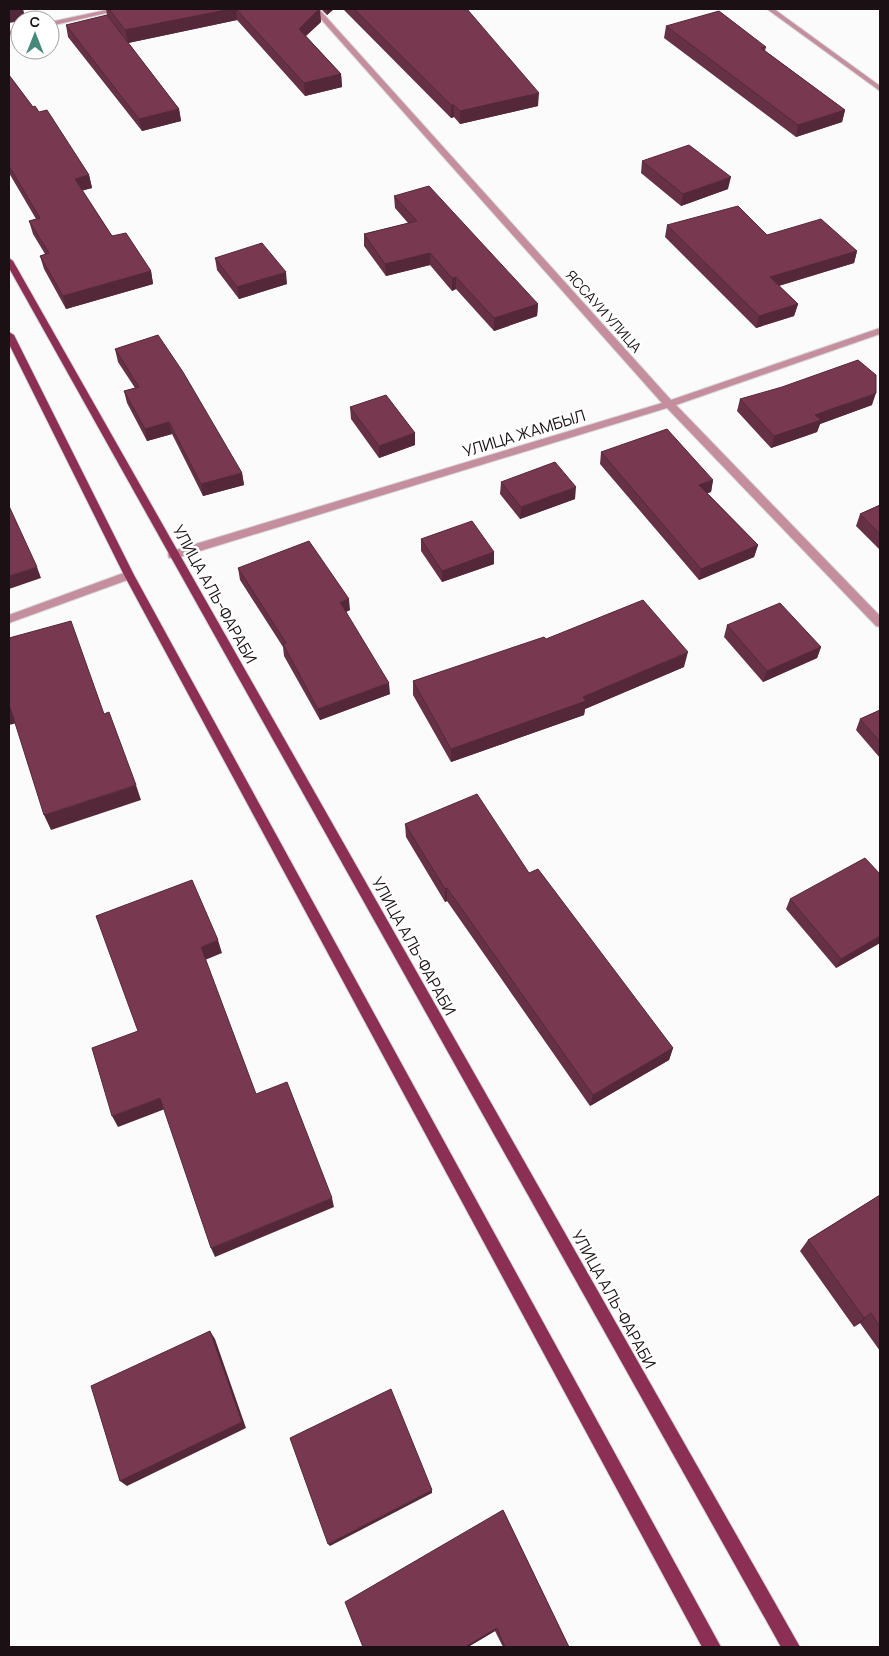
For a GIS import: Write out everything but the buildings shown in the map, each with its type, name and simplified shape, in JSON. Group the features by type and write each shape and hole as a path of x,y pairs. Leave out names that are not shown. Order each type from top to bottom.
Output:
{"main road":[{"name":"УЛИЦА АЛЬ-ФАРАБИ","path":"9,261 173,556 791,1647"},
{"path":"9,335 129,574 712,1647"}],"street":[{"path":"60,22 120,9"},
{"name":"ЯССАУИ УЛИЦА","path":"315,9 669,404 880,623"},
{"path":"770,9 880,89"},
{"name":"УЛИЦА ЖАМБЫЛ","path":"173,556 669,404 880,331"},
{"path":"9,619 129,574"}]}
